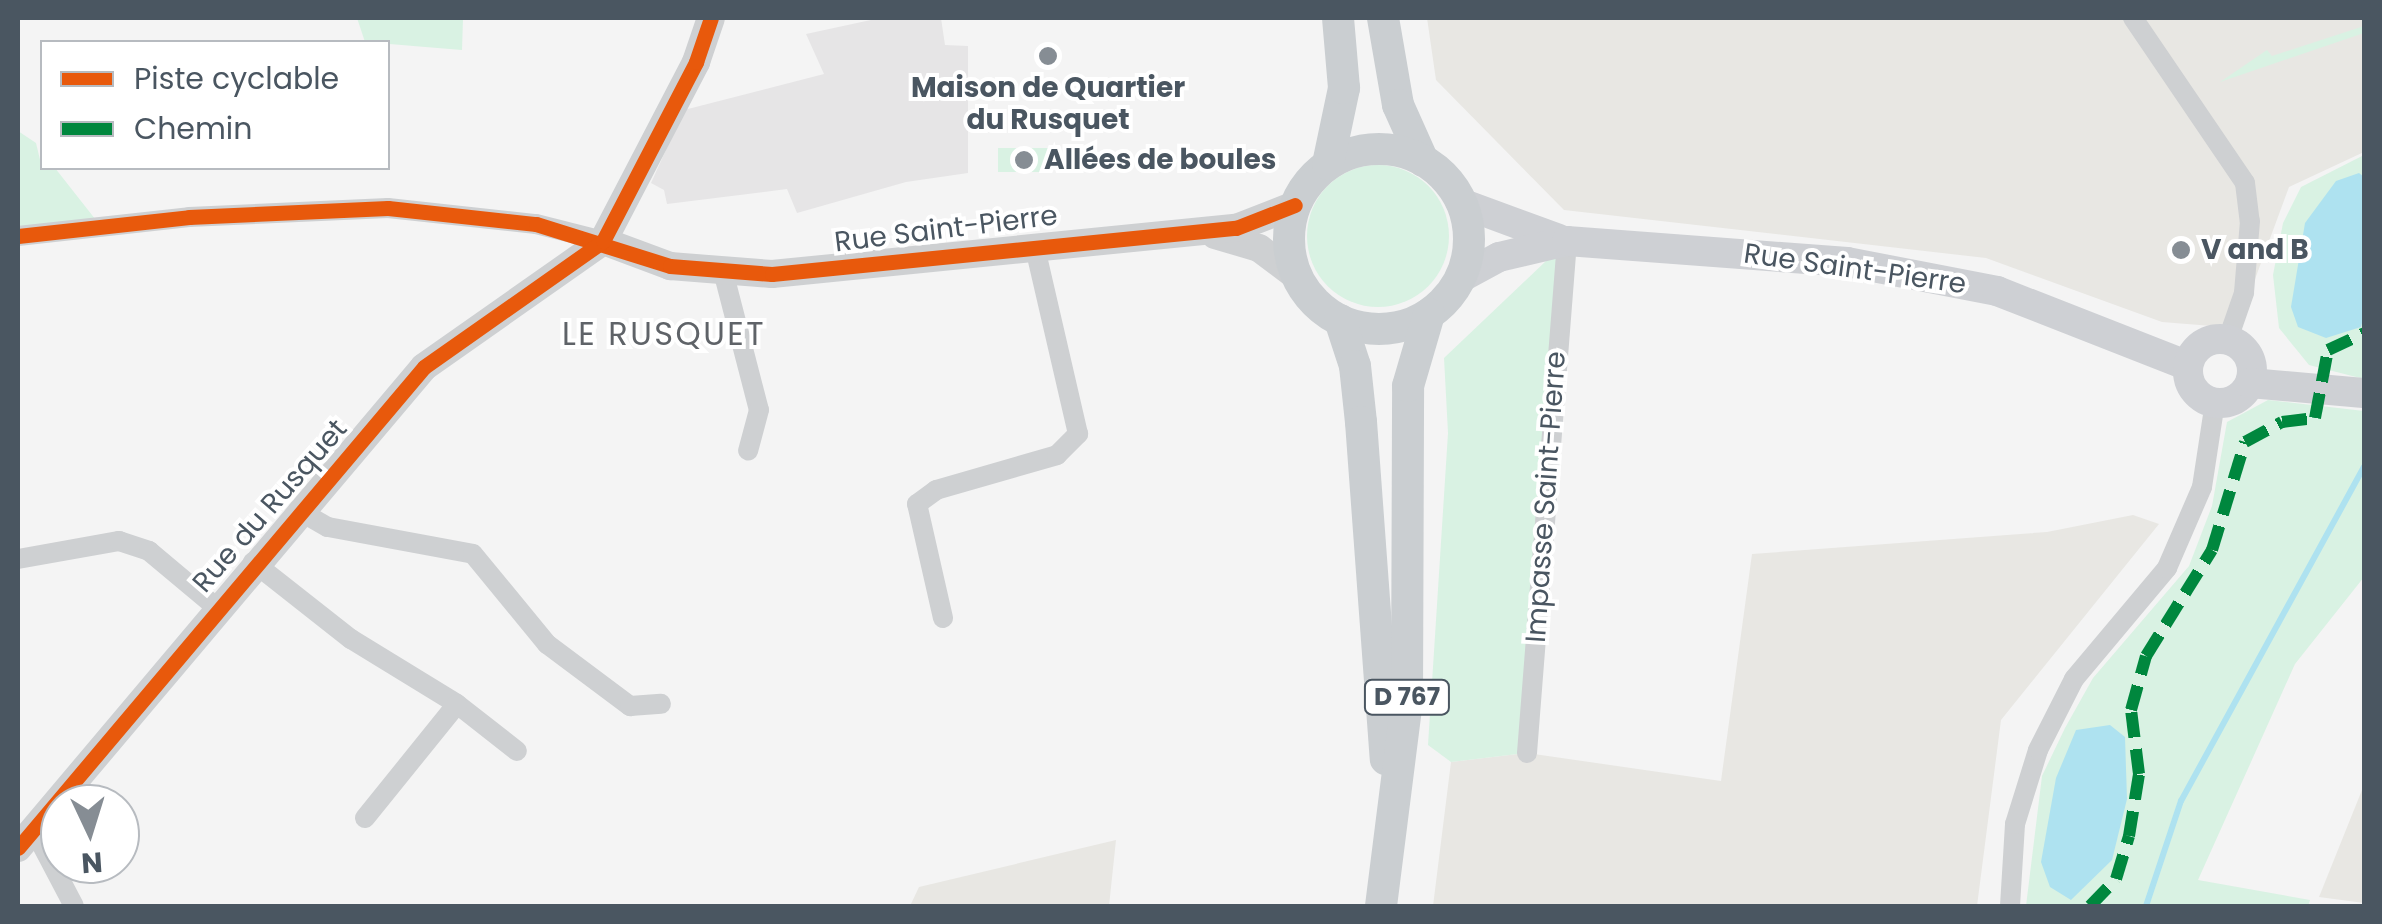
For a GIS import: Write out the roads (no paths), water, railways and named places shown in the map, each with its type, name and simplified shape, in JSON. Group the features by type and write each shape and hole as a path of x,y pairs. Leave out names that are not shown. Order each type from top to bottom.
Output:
{"main road":[{"path":"1338,18 1344,88 1328,164 1295,204 1288,247 1295,274 1313,302 1340,320 1386,329 1429,314 1460,278 1469,241 1461,203 1424,161 1398,105 1383,18"},
{"path":"1328,164 1376,149 1424,161"},
{"name":"Rue Saint-Pierre","path":"1461,203 1567,242 1847,262 1943,277 2044,306 2188,366"},
{"name":"Rue Saint-Pierre","path":"1460,278 1499,257 1567,242"},
{"name":"D 767","path":"1381,906 1407,701 1408,386 1429,314"},
{"name":"D 767","path":"1340,320 1354,366 1367,480 1390,833"},
{"path":"2228,339 2249,356 2250,384 2234,400 2215,402 2196,392 2188,366 2198,347 2228,339"},
{"path":"2250,384 2364,392"}],"street":[{"path":"18,236 190,217 388,208 536,224 603,241 696,62 711,18"},
{"path":"2133,18 2245,183 2250,221 2244,292 2228,339"},
{"name":"Rue Saint-Pierre","path":"603,241 670,266 724,275 1236,228 1295,204"},
{"name":"Rue Saint-Pierre","path":"1198,232 1259,248 1295,274"},
{"name":"Rue du Rusquet","path":"26,838 254,562 424,367 603,241"},
{"name":"Impasse Saint-Pierre","path":"1526,753 1567,242"},
{"path":"943,618 916,504 936,490 1058,455 1078,434 1034,244"},
{"path":"724,275 759,410 748,451"},
{"path":"2010,906 2015,824 2038,750 2074,679 2168,568 2202,487 2215,402"},
{"path":"298,510 328,527 474,554 547,644 630,706 661,704"},
{"path":"18,559 119,541 148,551 216,607"},
{"path":"254,562 351,639 457,704 517,751"},
{"path":"365,818 457,704"},
{"path":"26,838 74,906"}],"water":[{"path":"2359,173 2364,177 2364,315 2361,327 2326,338 2298,327 2291,307 2305,223 2336,181"},
{"path":"2110,725 2125,737 2127,799 2112,860 2071,900 2050,887 2041,862 2056,778 2076,730"}],"waterway":[{"path":"2146,906 2181,801 2364,467"}],"place":[{"name":"Maison de Quartier du Rusquet","path":"1048,56"},
{"name":"Allées de boules","path":"1024,160"},
{"name":"V and B","path":"2181,250"}],"district":[{"name":"LE RUSQUET","path":"664,334"}]}
